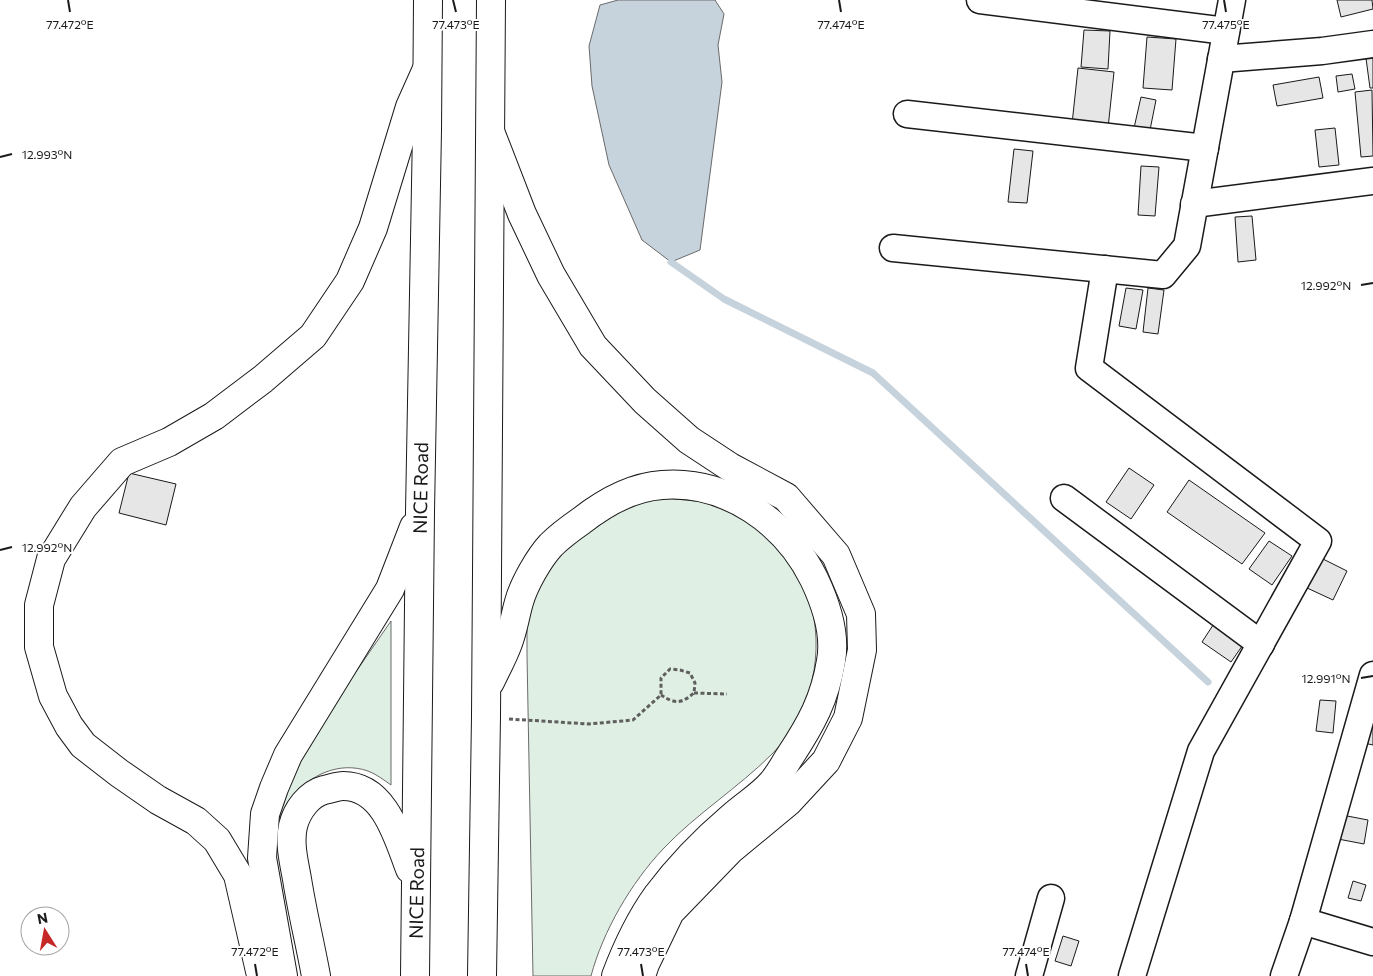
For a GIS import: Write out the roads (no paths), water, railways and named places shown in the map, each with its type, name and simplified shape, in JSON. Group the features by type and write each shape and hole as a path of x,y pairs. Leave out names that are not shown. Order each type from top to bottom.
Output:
{"highway":[{"name":"NICE Road","path":"415,976 428,0"},
{"path":"482,976 491,0"},
{"path":"265,976 260,971 238,875 217,840 196,821 158,800 119,774 83,745 69,726 53,696 39,648 39,605 51,560 83,507 122,462 169,442 214,416 263,379 314,336 350,281 373,228 410,106 427,68"},
{"path":"491,134 530,231 551,275 593,346 644,401 689,440 730,467 786,497 836,555 860,614 862,650 848,718 826,760 788,802 730,850 670,912 641,976"},
{"path":"486,704 508,642 520,599 533,571 551,545 597,508 627,493 661,485 686,486 716,492 736,500 757,512 774,525 807,565 819,590 831,624 832,658 826,687 816,714 771,784 730,818 689,858 657,896 633,934 616,976"},
{"path":"283,976 262,858 265,814 288,755 390,589 420,512"},
{"path":"316,976 292,853 293,826 296,816 309,799 319,792 341,786 356,787 372,798 383,808 393,824 416,886"}],"street":[{"path":"980,0 1226,31"},
{"path":"893,248 1163,275 1187,246 1232,0"},
{"path":"1221,59 1322,51 1373,44"},
{"path":"907,114 1205,148"},
{"path":"1194,204 1373,181"},
{"path":"1104,269 1089,368 1318,541 1201,751 1132,976"},
{"path":"1064,498 1261,644"},
{"path":"1284,976 1303,920 1373,675"},
{"path":"1029,976 1051,898"},
{"path":"1303,920 1373,941"}],"waterway":[{"path":"671,262 724,299 873,373 1208,682"}]}
